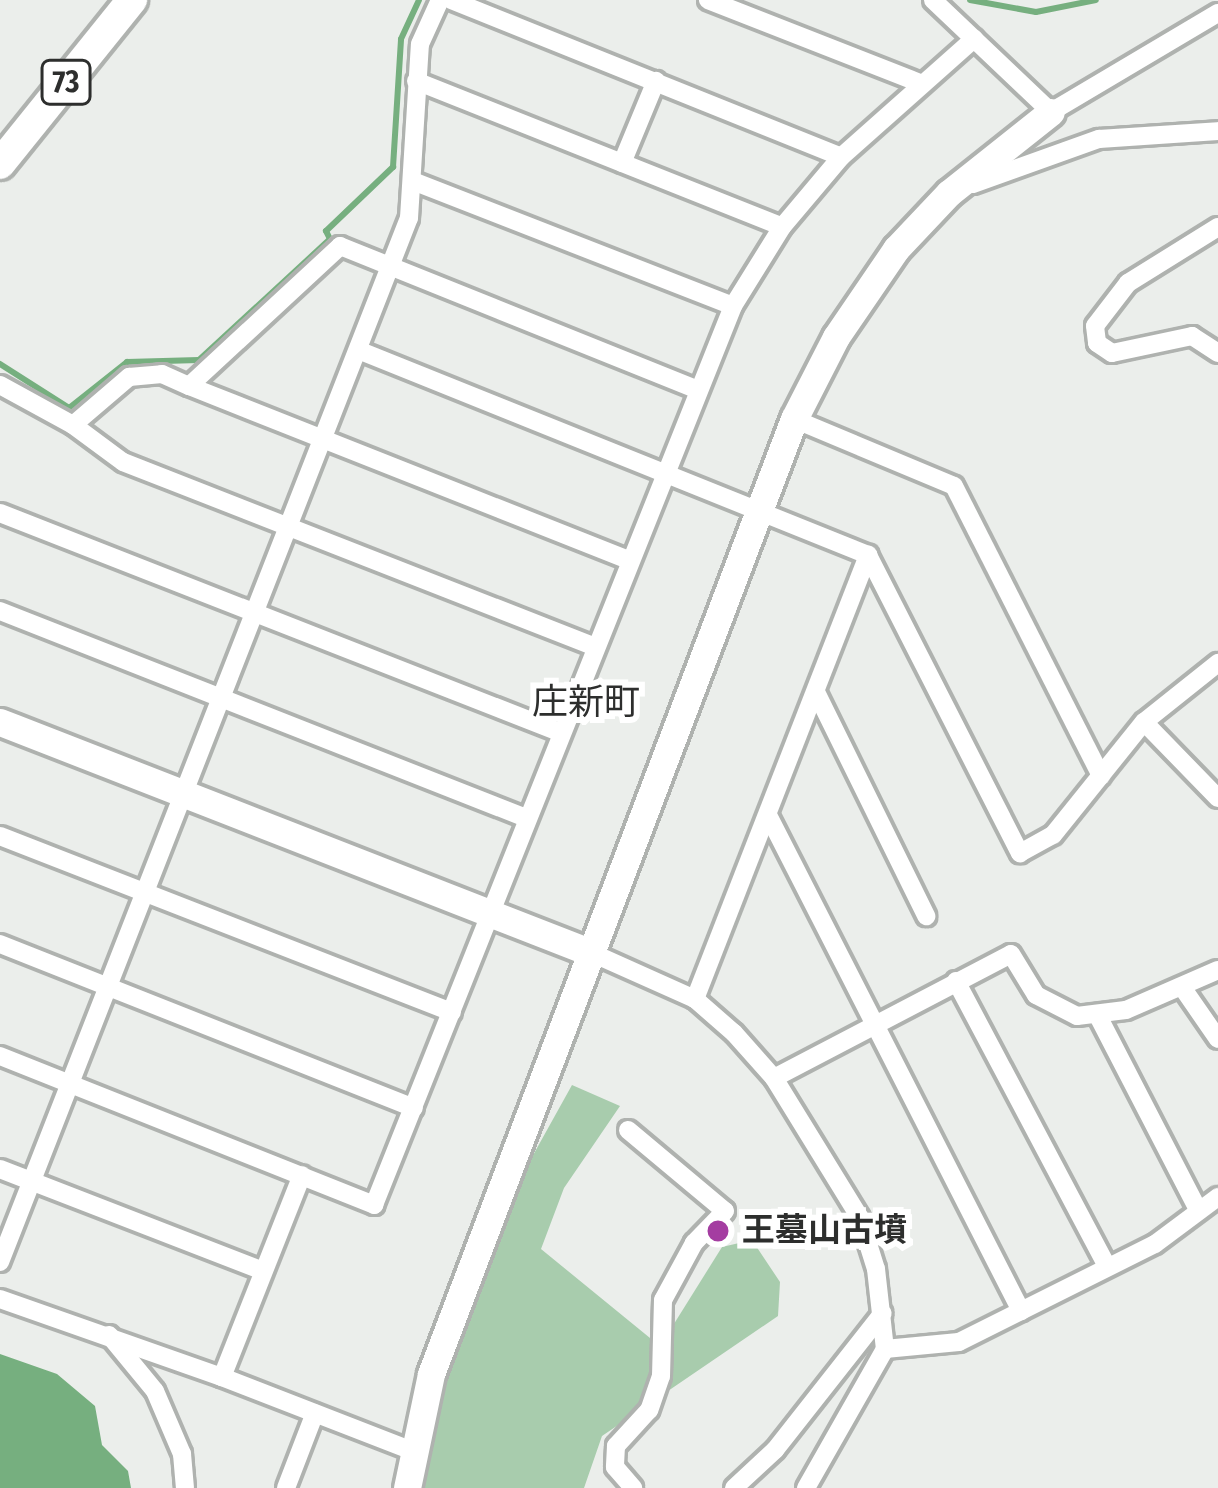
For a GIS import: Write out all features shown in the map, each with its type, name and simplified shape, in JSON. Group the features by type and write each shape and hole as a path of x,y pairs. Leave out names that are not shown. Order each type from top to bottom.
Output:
{"main road":[{"name":"73","path":"0,164 132,0"}],"street":[{"path":"0,1262 392,264 415,182 420,44 440,0"},
{"path":"451,0 841,158"},
{"path":"708,0 917,82"},
{"path":"933,0 1051,112"},
{"path":"407,1488 410,1450 430,1374 762,514 794,419 881,269 950,193 1051,112 1218,13"},
{"path":"0,1056 374,1204 694,388 733,306 782,227 841,158 917,82 974,39"},
{"path":"416,81 782,227"},
{"path":"622,163 656,81"},
{"path":"950,193 1099,139 1218,131"},
{"path":"415,182 733,306"},
{"path":"1218,227 1128,283 1095,326 1097,344 1112,353 1192,336 1218,353"},
{"path":"189,386 340,246 694,388"},
{"path":"358,350 868,555 1020,854 1053,835 1144,722 1218,663"},
{"path":"73,425 129,377 162,374 627,559"},
{"path":"0,385 73,425 123,462 593,646"},
{"path":"794,419 954,486 1101,776"},
{"path":"0,514 560,732"},
{"path":"695,999 868,555"},
{"path":"0,611 526,818"},
{"path":"816,692 926,916"},
{"path":"0,722 592,953 695,999 774,1078 860,1218 883,1313 885,1349 806,1488"},
{"path":"1144,722 1218,798"},
{"path":"768,815 1021,1311"},
{"path":"0,836 452,1012"},
{"path":"0,944 414,1108"},
{"path":"774,1078 1011,954 1052,1008 1097,1014 1218,970"},
{"path":"956,981 1108,1266"},
{"path":"1182,986 1218,1039"},
{"path":"1097,1014 1196,1206"},
{"path":"628,1130 725,1211 694,1243 663,1300 661,1376 649,1410 616,1446 615,1467 633,1488"},
{"path":"0,1169 263,1271"},
{"path":"222,1377 302,1175"},
{"path":"885,1349 946,1346 1155,1244 1196,1206 1218,1197"},
{"path":"0,1299 109,1335 410,1450"},
{"path":"734,1488 775,1450 883,1313"},
{"path":"109,1335 155,1391 182,1454 185,1488"},
{"path":"286,1488 315,1413"}],"shaded area":[{"path":"572,1085 620,1106 564,1188 541,1249 650,1338 667,1335 722,1247 752,1240 780,1282 778,1316 602,1436 584,1488 421,1488 420,1459 465,1322 517,1184"},
{"path":"0,1354 57,1374 95,1406 102,1445 128,1471 131,1488 0,1488"}],"waterway":[{"path":"0,364 69,408 127,362 199,360 330,239 326,231 393,167 401,39 419,0"},
{"path":"970,0 1036,12 1096,0"}],"place":[{"name":"王墓山古墳","path":"718,1231"}],"district":[{"name":"庄新町","path":"586,703"}]}
